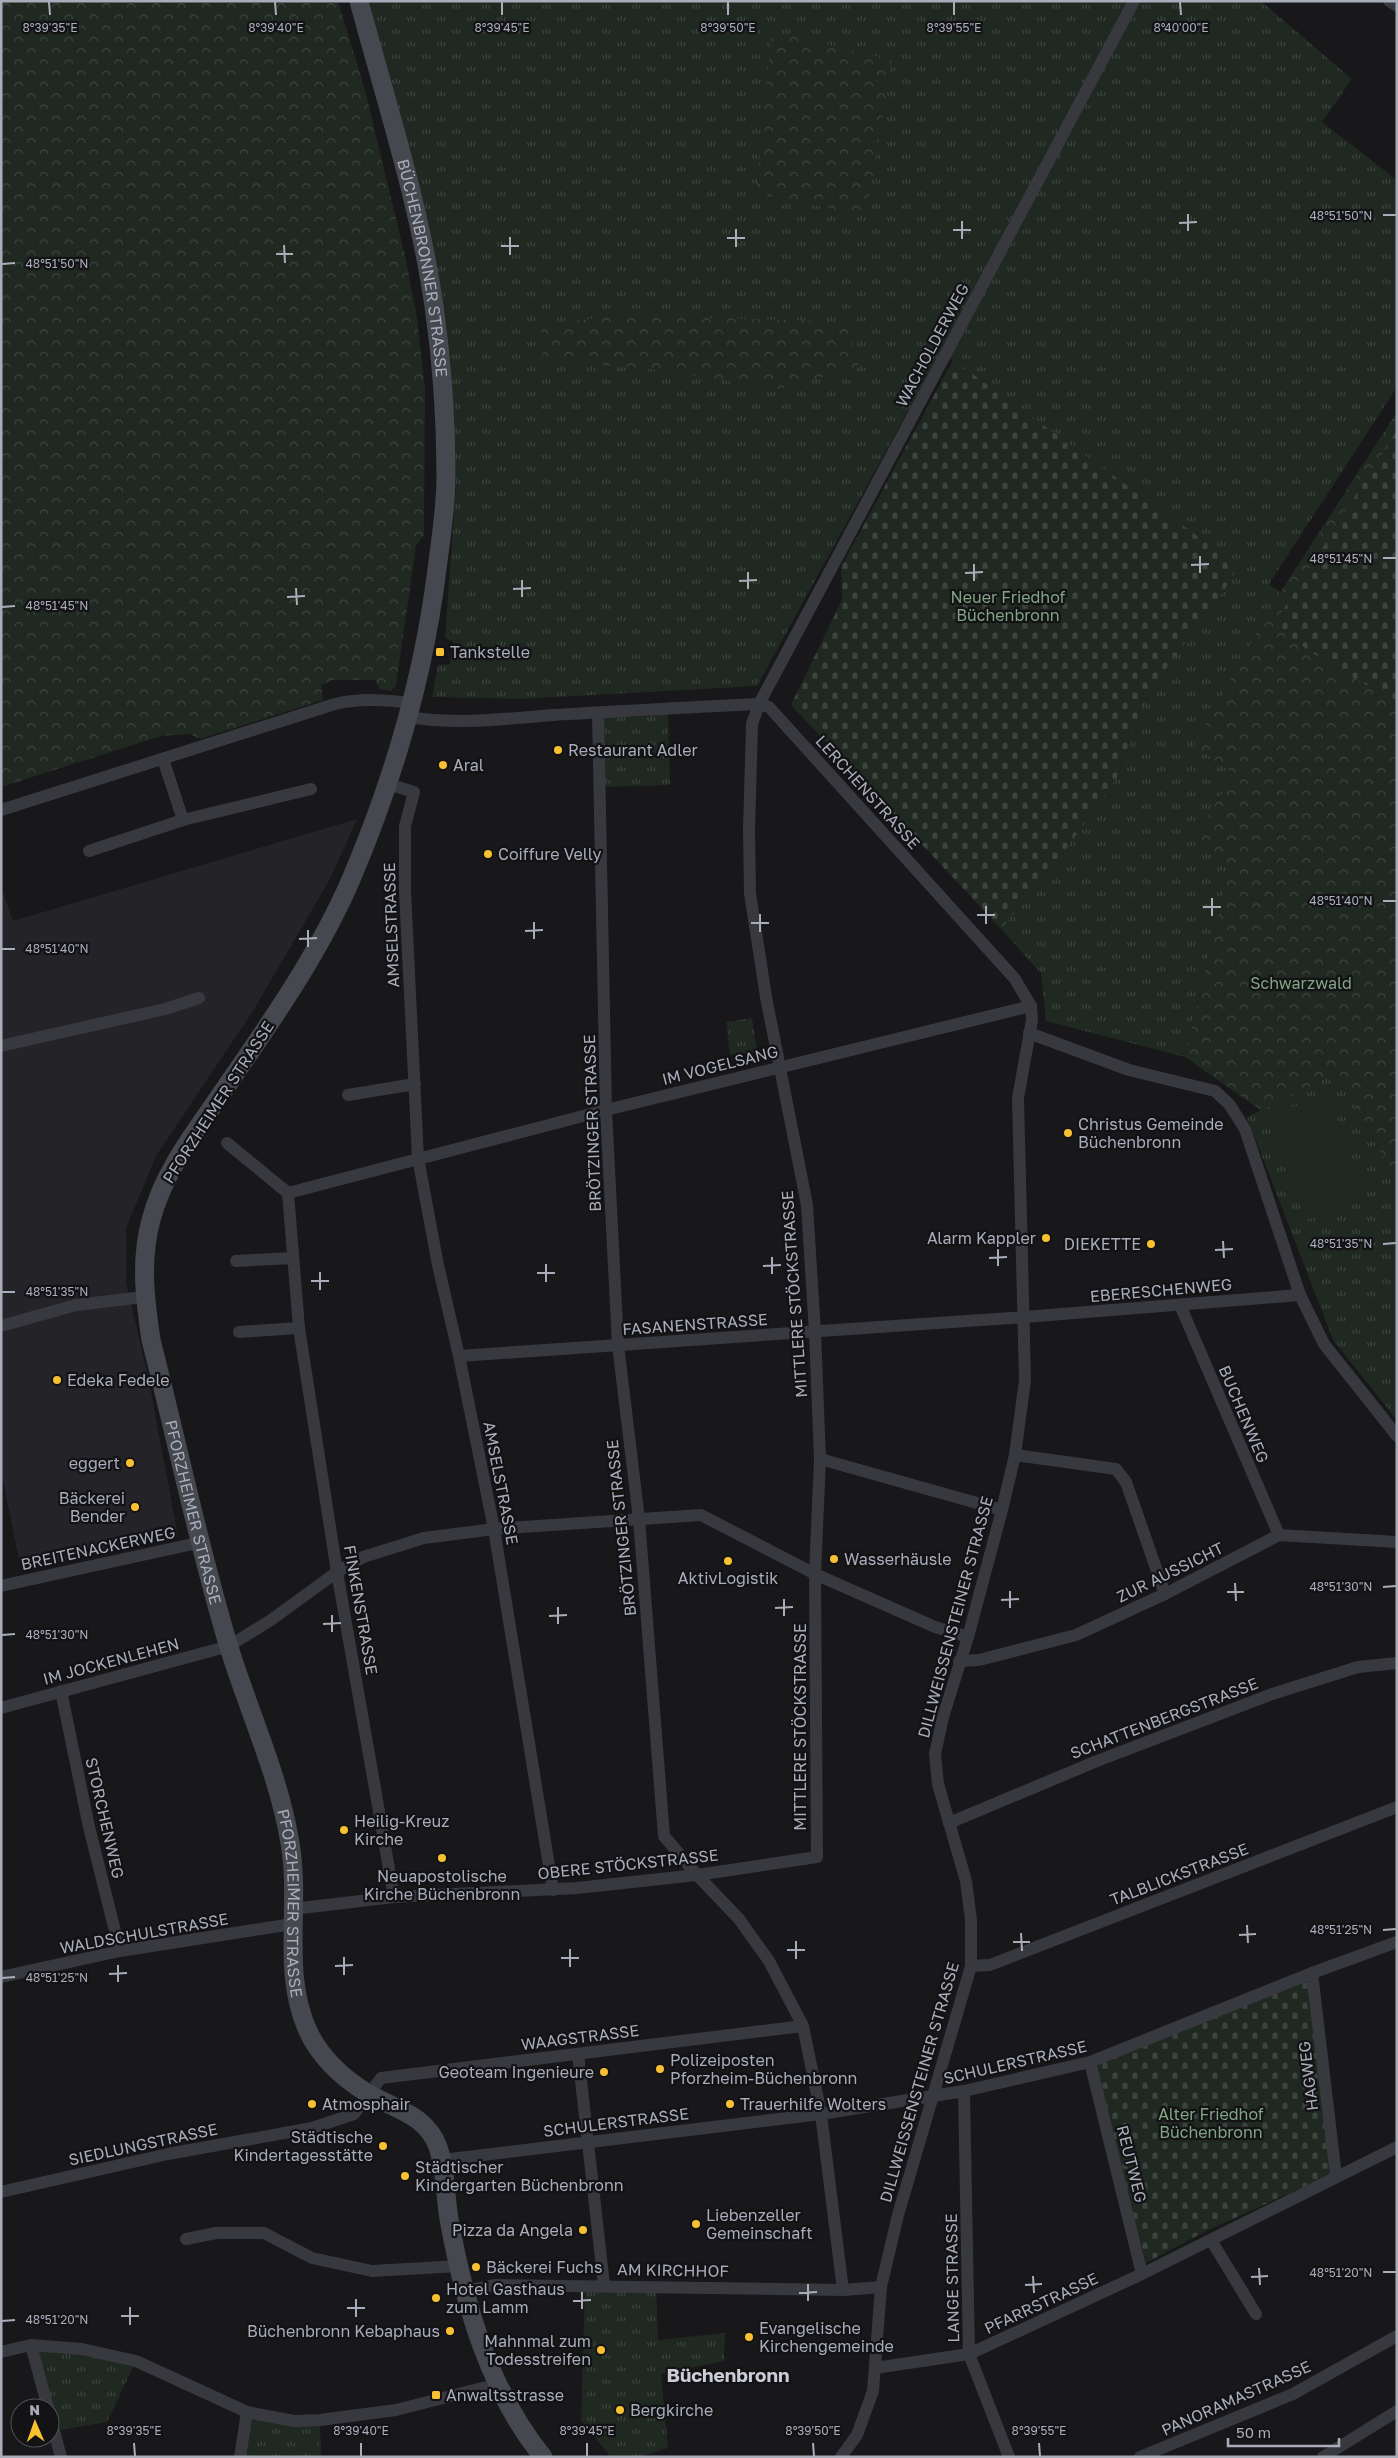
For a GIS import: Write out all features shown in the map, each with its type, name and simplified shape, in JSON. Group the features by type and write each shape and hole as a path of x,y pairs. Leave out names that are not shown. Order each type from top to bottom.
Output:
{"main road":[{"name":"BÜCHENBRONNER STRASSE","path":"359,1 408,178 434,305 441,369 445,443 446,479 441,541"},
{"name":"PFORZHEIMER STRASSE","path":"441,541 434,595 411,710 388,784 351,881 307,963 185,1148 164,1184 147,1236 143,1277 144,1297 152,1340 229,1646 285,1818 294,1871 293,1916 296,1991 309,2032 317,2048 345,2078 368,2094 401,2108 421,2121 433,2136 442,2160 448,2218 459,2266 485,2354 524,2434 542,2457"}],"street":[{"name":"WACHOLDERWEG","path":"759,704 1134,1"},
{"path":"1389,1 1397,6"},
{"path":"1,810 353,700 376,699 411,710 433,721 759,704"},
{"name":"LERCHENSTRASSE","path":"759,704 769,707 796,736 1014,979 1031,1006"},
{"name":"MITTLERE STÖCKSTRASSE","path":"759,704 752,724 749,830 750,893 766,997 807,1205 815,1332 820,1459 816,1574 817,1857"},
{"name":"BRÖTZINGER STRASSE","path":"598,713 606,1110 618,1345 639,1519 664,1836 696,1875 739,1919 769,1961 803,2026 821,2114 843,2290"},
{"path":"163,759 183,820"},
{"name":"AMSELSTRASSE","path":"388,784 414,792 405,826 405,891 418,1158 438,1265 459,1356 494,1530 553,1890"},
{"path":"89,851 183,820 311,790"},
{"path":"1,1046 164,1009 199,998"},
{"path":"1031,1006 1030,1033 1129,1070 1215,1091 1237,1114 1245,1129 1300,1296 1324,1344 1397,1436"},
{"name":"IM VOGELSANG","path":"418,1158 780,1066 1031,1006"},
{"name":"DILLWEISSENSTEINER STRASSE","path":"842,2457 857,2435 873,2391 881,2287 898,2215 971,1966 971,1920 966,1881 938,1784 935,1754 1002,1510 1015,1455 1025,1380 1018,1098 1030,1033"},
{"path":"348,1094 414,1084"},
{"path":"227,1143 288,1193 418,1158"},
{"name":"FINKENSTRASSE","path":"288,1193 299,1328 337,1572 394,1897"},
{"path":"236,1261 292,1258"},
{"name":"EBERESCHENWEG","path":"1024,1318 1300,1296"},
{"path":"1,1326 76,1305 144,1297"},
{"name":"BUCHENWEG","path":"1180,1305 1279,1535"},
{"name":"FASANENSTRASSE","path":"459,1356 1024,1318"},
{"path":"240,1332 299,1328"},
{"path":"1015,1455 1116,1469 1126,1482 1164,1594"},
{"path":"820,1459 1002,1510"},
{"name":"IM JOCKENLEHEN","path":"1,1708 229,1646 271,1620 337,1572 364,1558 424,1538 494,1530 639,1519 701,1515 816,1574 935,1627 968,1637"},
{"path":"1279,1535 1397,1542"},
{"name":"ZUR AUSSICHT","path":"959,1661 979,1660 1076,1635 1164,1594 1279,1535"},
{"name":"BREITENACKERWEG","path":"1,1586 202,1542"},
{"name":"SCHATTENBERGSTRASSE","path":"949,1823 1097,1761 1272,1694 1358,1667 1397,1663"},
{"name":"STORCHENWEG","path":"61,1692 89,1827 120,1951"},
{"name":"TALBLICKSTRASSE","path":"971,1966 990,1965 1397,1807"},
{"name":"OBERE STÖCKSTRASSE","path":"293,1916 394,1897 553,1890 696,1875 817,1857"},
{"name":"WALDSCHULSTRASSE","path":"1,1977 293,1916"},
{"name":"SCHULERSTRASSE","path":"442,2160 821,2114 964,2091 1090,2062 1312,1973 1397,1942"},
{"name":"HAGWEG","path":"1312,1973 1336,2176"},
{"name":"WAAGSTRASSE","path":"368,2094 381,2078 803,2026"},
{"path":"578,2054 604,2285"},
{"name":"REUTWEG","path":"1090,2062 1142,2274"},
{"name":"LANGE STRASSE","path":"964,2091 969,2354 1009,2457"},
{"name":"SIEDLUNGSTRASSE","path":"1,2192 168,2154 312,2128 354,2114 368,2094"},
{"name":"PFARRSTRASSE","path":"876,2368 969,2354 1142,2274 1397,2147"},
{"path":"186,2239 216,2233 264,2233 312,2258 372,2271 459,2266"},
{"path":"1211,2240 1256,2314"},
{"name":"AM KIRCHHOF","path":"465,2291 496,2285 604,2285 843,2290 881,2287"},
{"name":"PANORAMASTRASSE","path":"1140,2457 1293,2394 1397,2336"},
{"path":"1,2352 31,2345 82,2349 136,2361 247,2412 294,2421 320,2420 396,2410 498,2384"},
{"path":"31,2345 45,2398"},
{"path":"1323,2457 1397,2411"},
{"path":"240,2457 247,2412"}],"shaded area":[{"path":"357,819 330,879 253,1011 156,1156 126,1228 126,1282 149,1381 178,1536 21,1569 1,1471 1,886 13,921"}],"green space":[{"path":"1,1 338,1 365,90 406,260 417,319 425,388 424,535 416,546 396,685 391,691 380,689 375,680 333,680 321,685 323,700 200,739 190,734 161,736 1,787"},
{"path":"370,1 1261,1 1352,79 1322,122 1397,180 1397,387 1269,584 1290,598 1234,774 1195,841 1230,865 1185,1057 1046,1021 1041,973 1001,929 1117,777 1149,692 953,360 940,353 757,686 520,699 432,697 438,665 450,664 453,642 445,638 456,484 454,429"},
{"path":"772,31 892,60 866,216 756,193"},
{"path":"619,315 848,322 859,367 779,389 661,370 543,360 543,325"},
{"name":"Neuer Friedhof Büchenbronn","path":"953,360 1239,566 1224,590 1149,692 1117,777 1062,855 1001,929 791,705 842,600 841,567"},
{"name":"Schwarzwald","path":"1397,412 1397,1183 1338,1072 1262,1111 1185,1057 1230,865 1194,841 1233,774 1194,745 1272,605"},
{"path":"1397,430 1397,701 1336,669 1273,626"},
{"path":"668,708 670,785 600,787 598,713"},
{"path":"752,1018 757,1052 730,1055 726,1022"},
{"path":"1338,1072 1397,1183 1397,1420 1333,1340 1247,1117"},
{"path":"1328,1094 1367,1197 1306,1220 1266,1117"},
{"name":"Alter Friedhof Büchenbronn","path":"1308,1980 1330,2175 1208,2230 1146,2263 1095,2066"},
{"path":"585,2285 656,2286 658,2340 725,2333 724,2361 661,2374 668,2448 639,2457 611,2457 581,2421"},
{"path":"31,2345 136,2361 107,2422 60,2430 60,2398 45,2398"},
{"path":"247,2412 320,2420 321,2457 240,2457"}],"place":[{"name":"Tankstelle","path":"440,652"},
{"name":"Restaurant Adler","path":"558,750"},
{"name":"Aral","path":"443,765"},
{"name":"Coiffure Velly","path":"488,854"},
{"name":"Christus Gemeinde Büchenbronn","path":"1068,1133"},
{"name":"Alarm Kappler","path":"1046,1238"},
{"name":"DIEKETTE","path":"1151,1244"},
{"name":"Edeka Fedele","path":"57,1380"},
{"name":"eggert","path":"130,1463"},
{"name":"Bäckerei Bender","path":"135,1507"},
{"name":"Wasserhäusle","path":"834,1559"},
{"name":"AktivLogistik","path":"728,1561"},
{"name":"Heilig-Kreuz Kirche","path":"344,1830"},
{"name":"Neuapostolische Kirche Büchenbronn","path":"442,1858"},
{"name":"Polizeiposten Pforzheim-Büchenbronn","path":"660,2069"},
{"name":"Geoteam Ingenieure","path":"604,2072"},
{"name":"Atmosphair","path":"312,2104"},
{"name":"Trauerhilfe Wolters","path":"730,2104"},
{"name":"Städtische Kindertagesstätte","path":"383,2146"},
{"name":"Städtischer Kindergarten Büchenbronn","path":"405,2176"},
{"name":"Liebenzeller Gemeinschaft","path":"696,2224"},
{"name":"Pizza da Angela","path":"583,2230"},
{"name":"Bäckerei Fuchs","path":"476,2267"},
{"name":"Hotel Gasthaus zum Lamm","path":"436,2298"},
{"name":"Büchenbronn Kebaphaus","path":"450,2331"},
{"name":"Evangelische Kirchengemeinde","path":"749,2337"},
{"name":"Mahnmal zum Todesstreifen","path":"601,2350"},
{"name":"Anwaltsstrasse","path":"436,2395"},
{"name":"Bergkirche","path":"620,2410"}],"district":[{"name":"Büchenbronn","path":"728,2375"}]}
